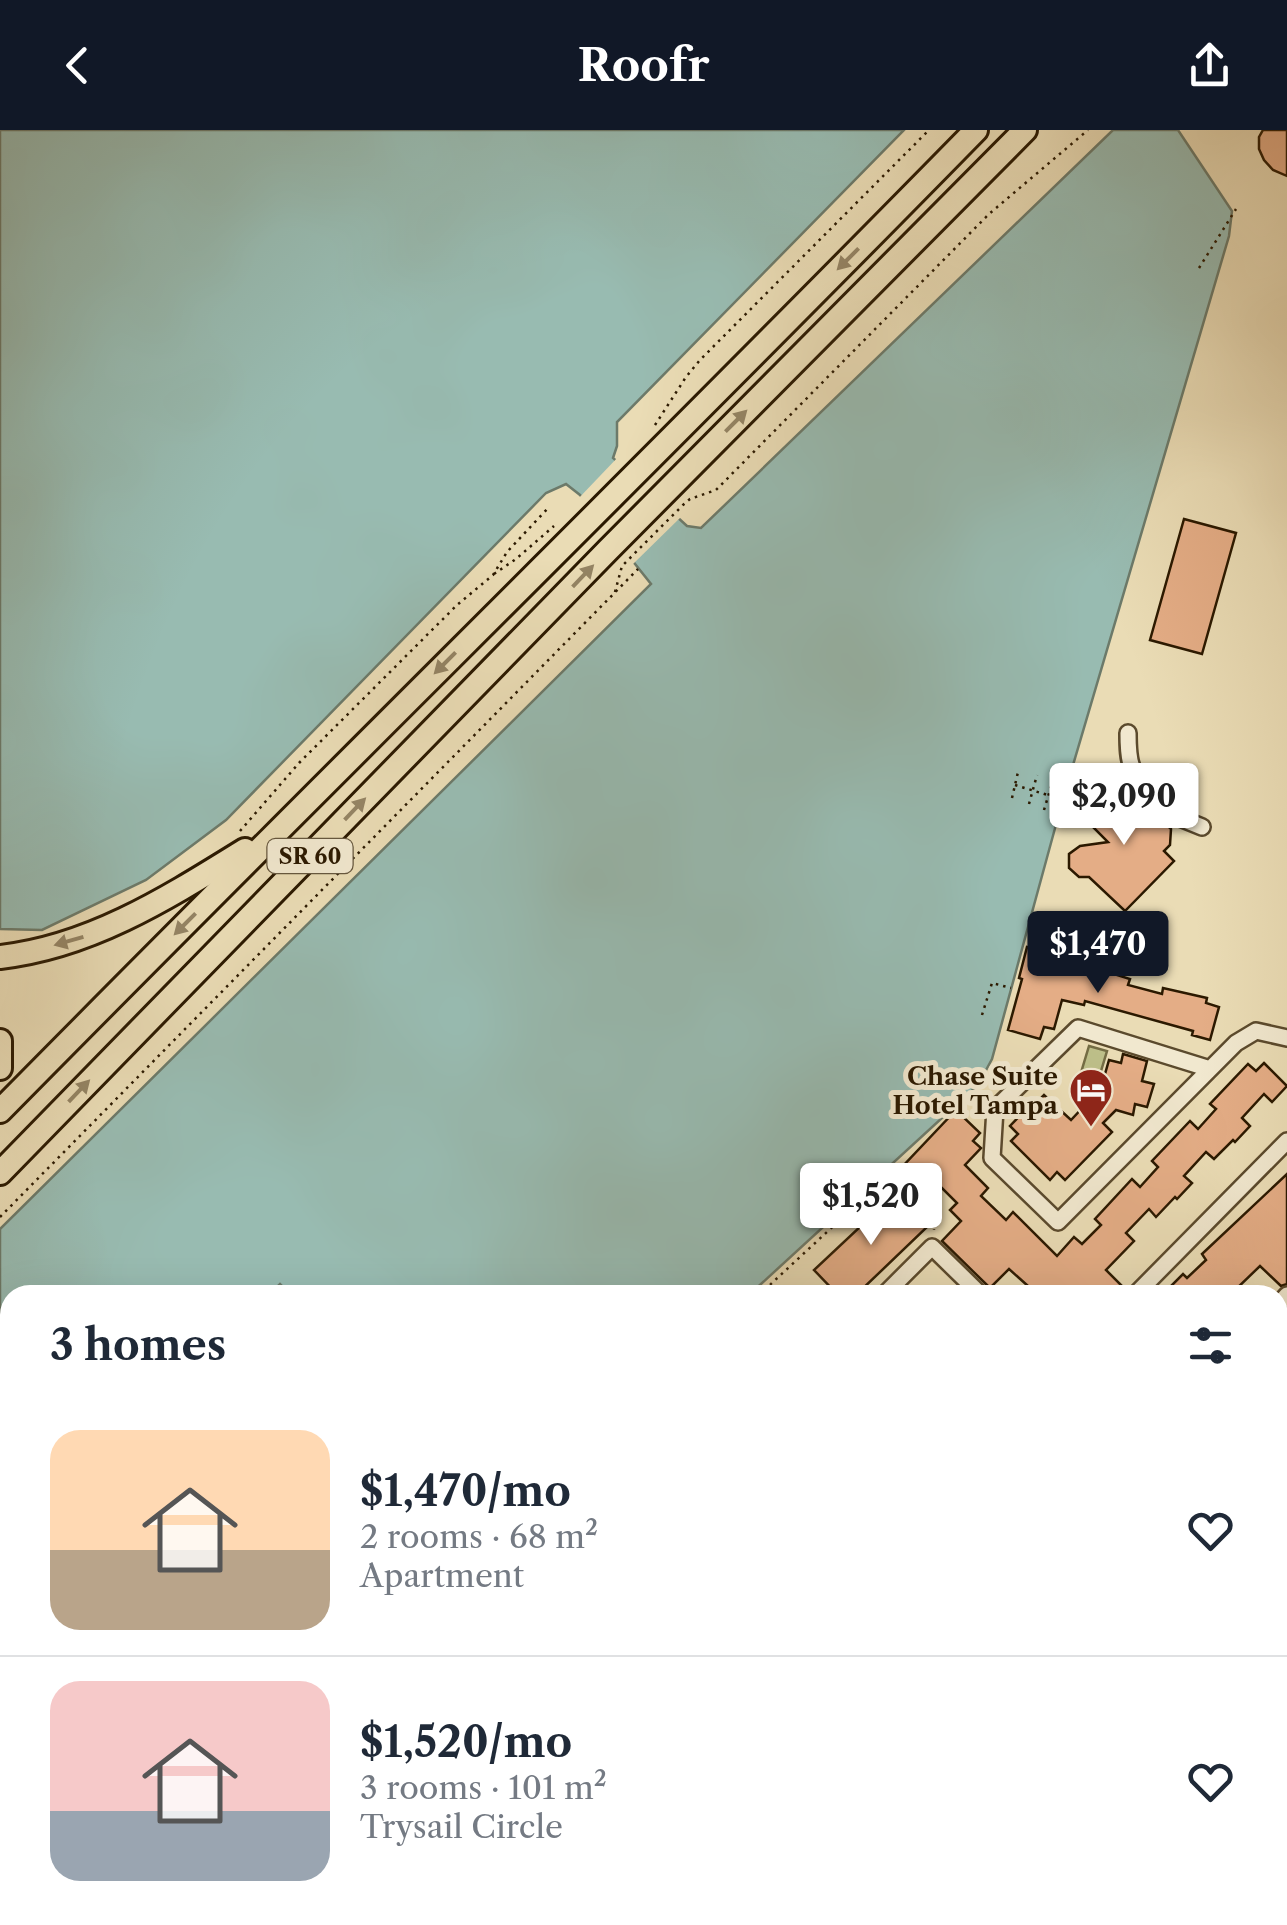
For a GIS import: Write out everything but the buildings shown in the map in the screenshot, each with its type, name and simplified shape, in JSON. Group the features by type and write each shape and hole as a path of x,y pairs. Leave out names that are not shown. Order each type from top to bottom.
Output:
{"highway":[{"name":"SR 60","path":"0,1111 976,130"},
{"path":"961,194 1004,130"},
{"name":"SR 60","path":"0,1172 675,498 1025,130"},
{"path":"0,957 83,937 156,905 278,829"},
{"path":"0,1041 0,1068"}],"street":[{"path":"1128,733 1128,760 1135,774 1176,816 1202,827"},
{"path":"1210,1069 1078,1028 995,1110 992,1158 1058,1222 1236,1043 1256,1031 1287,1038"},
{"path":"1144,1285 1287,1141"},
{"path":"894,1285 932,1247 972,1285"}],"path":[{"path":"654,426 700,360 929,130"},
{"path":"614,594 615,558 675,498 690,500 716,490 989,214 1088,130"},
{"path":"1199,268 1236,210"},
{"path":"493,574 506,552 550,507"},
{"path":"237,834 312,750 458,605 559,522"},
{"path":"0,1217 638,570"},
{"path":"1012,798 1018,772"},
{"path":"1015,785 1078,804 1093,790 1113,789 1113,775 1135,774"},
{"path":"1029,804 1037,776"},
{"path":"1044,810 1053,780"},
{"path":"982,1015 992,983 1011,988"},
{"path":"770,1285 884,1180 894,1178 929,1212 936,1238 932,1247"}],"green space":[{"path":"1089,1046 1107,1051 1095,1091 1077,1086"}],"water":[{"path":"0,130 904,130 617,422 613,458 687,526 701,528 1113,130 1178,130 1232,211 1229,236 1063,799 992,1059 978,1085 760,1285 0,1285 0,1229 651,584 580,495 566,484 546,493 226,820 146,880 42,930 0,929"}],"pier":[{"path":"619,456 683,515 631,566 577,500"}],"place":[{"name":"Chase Suite Hotel Tampa","path":"1091,1128"}]}
